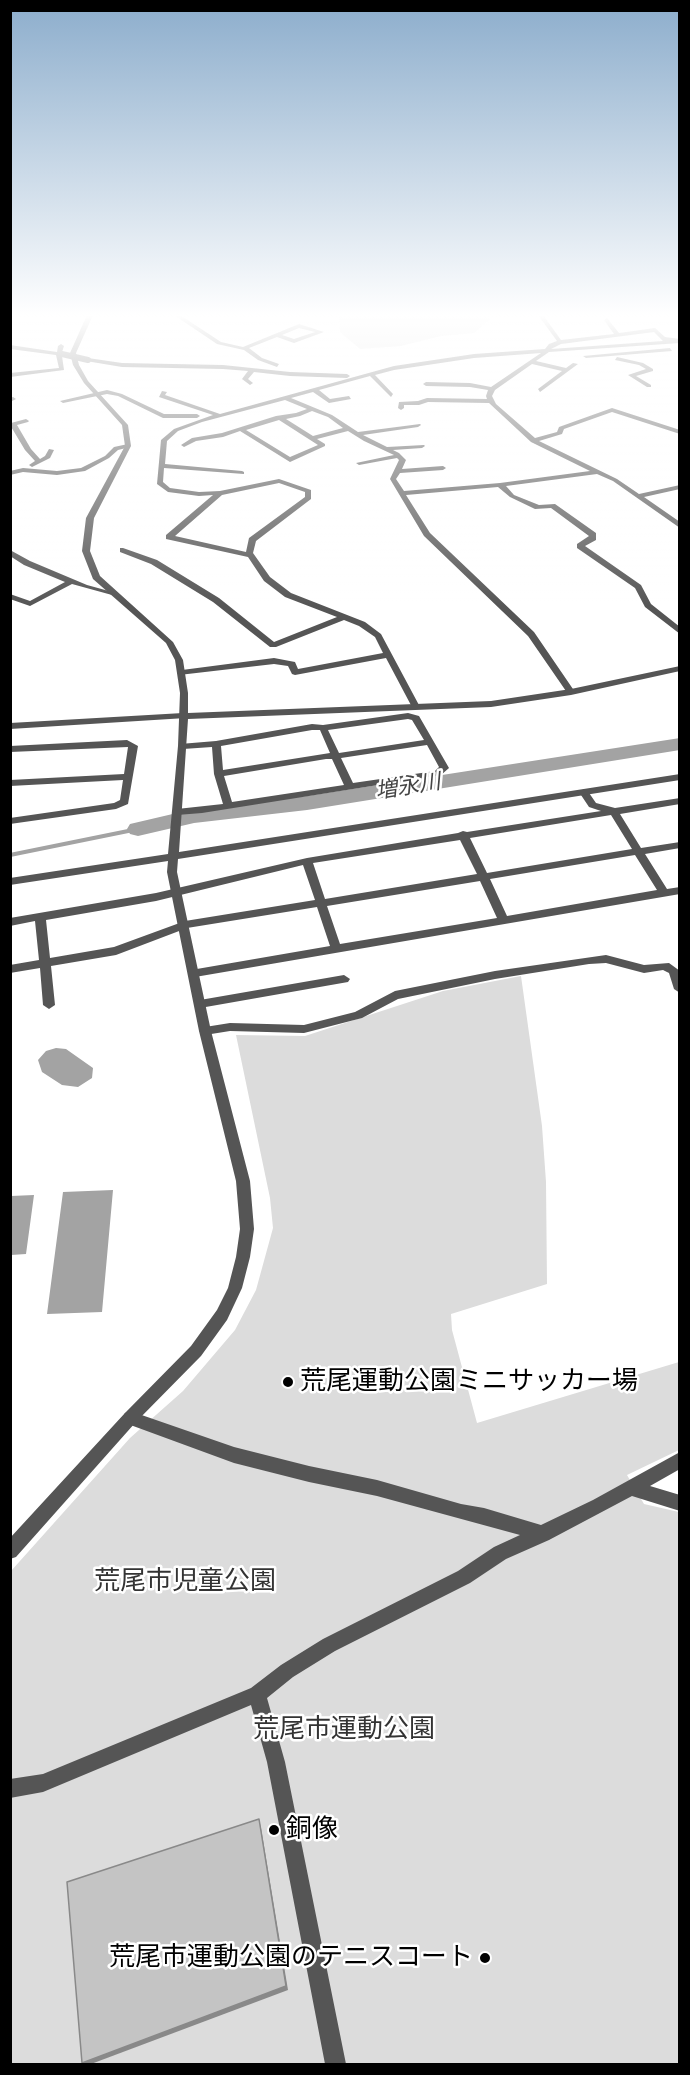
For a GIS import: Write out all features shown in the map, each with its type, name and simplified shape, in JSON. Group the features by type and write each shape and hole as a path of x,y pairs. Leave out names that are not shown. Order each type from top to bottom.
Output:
{"street":[{"path":"10,1551 130,1418 196,1351 222,1315 235,1288 247,1229 243,1181 205,1031 195,973 172,872 183,746 182,673 179,660 169,642 146,619 96,577 86,551 90,518 128,446 125,424 114,412"},
{"path":"203,412 214,417"},
{"path":"232,412 170,434 164,441 159,483 168,490 198,494 220,493 279,481 309,491 309,498 252,540 249,547 250,555 267,579 277,588 308,604 344,617 378,636 416,708"},
{"path":"184,445 201,437 223,435 278,417 305,412"},
{"path":"321,412 366,440 389,448 403,460 393,479 410,509 435,544 488,591 531,634 571,692"},
{"path":"502,412 533,441 555,454 615,480 680,526"},
{"path":"533,441 560,434 561,428 607,412"},
{"path":"618,412 680,432"},
{"path":"157,413 164,417 214,417"},
{"path":"242,430 290,460 323,445 278,417"},
{"path":"26,422 12,424 28,450 39,462"},
{"path":"358,434 418,425"},
{"path":"312,438 350,428"},
{"path":"23,470 57,473 84,470 116,448 128,446"},
{"path":"389,448 422,446"},
{"path":"10,473 23,470 48,457 51,450"},
{"path":"358,463 399,456"},
{"path":"161,466 242,473"},
{"path":"397,471 443,468"},
{"path":"401,493 500,485 597,471"},
{"path":"500,485 512,496 538,507 552,506 593,535 593,538 580,546 638,587 648,605 680,632"},
{"path":"638,496 680,487"},
{"path":"220,493 170,537 250,555"},
{"path":"669,519 680,516"},
{"path":"123,550 154,562 216,600 273,645 344,617"},
{"path":"10,552 27,563 85,587 112,592"},
{"path":"10,596 30,604 72,581"},
{"path":"182,673 274,661 292,664 295,672 388,655"},
{"path":"10,726 183,716 491,704 571,692 680,668"},
{"path":"177,812 438,773 444,768 416,718 408,716 323,728 312,727 216,744 183,746"},
{"path":"80,746 81,722"},
{"path":"323,728 350,787"},
{"path":"219,774 430,742"},
{"path":"10,749 127,743 133,746 125,802 116,806 10,821"},
{"path":"216,744 219,774 228,806"},
{"path":"10,783 129,777"},
{"path":"10,882 680,777"},
{"path":"584,792 592,805 613,811 664,893"},
{"path":"10,922 177,891 307,861 680,801"},
{"path":"464,834 504,919"},
{"path":"10,969 116,951 184,925 680,845"},
{"path":"307,861 336,948"},
{"path":"195,973 680,890"},
{"path":"40,917 49,1005"},
{"path":"205,1031 230,1027 304,1029 358,1015 395,995 495,975 589,960 606,959 644,969 665,966 674,971 680,989"},
{"path":"200,1004 344,979"},
{"path":"130,1418 234,1455 377,1488 543,1534"},
{"path":"10,1790 43,1783 257,1694 281,1678 287,1671 329,1645 464,1577 500,1554 632,1488 680,1460"},
{"path":"632,1488 680,1503"},
{"path":"257,1694 276,1762 336,2064"}],"green space":[{"name":"荒尾市運動公園","path":"521,976 542,1126 546,1182 547,1284 451,1314 452,1330 477,1423 679,1362 679,1450 627,1475 644,1504 679,1512 679,2064 11,2064 11,1571 130,1438 183,1391 235,1330 256,1290 273,1228 270,1198 236,1035 305,1036 443,991"}],"shaded area":[{"path":"56,1048 66,1049 93,1068 92,1078 78,1087 62,1085 42,1072 38,1060 46,1051"},
{"path":"113,1190 102,1312 47,1314 63,1192"},
{"path":"34,1195 26,1254 11,1255 11,1196"}],"building":[{"path":"259,1819 286,1986 82,2063 67,1882"}],"waterway":[{"name":"増永川","path":"138,829 194,816 307,803 680,744"},
{"path":"10,855 138,829"}],"place":[{"name":"荒尾運動公園ミニサッカー場","path":"288,1382"},
{"name":"銅像","path":"274,1830"},
{"name":"荒尾市運動公園のテニスコート","path":"485,1958"}],"park label":[{"name":"荒尾市児童公園","path":"185,1582"}]}
